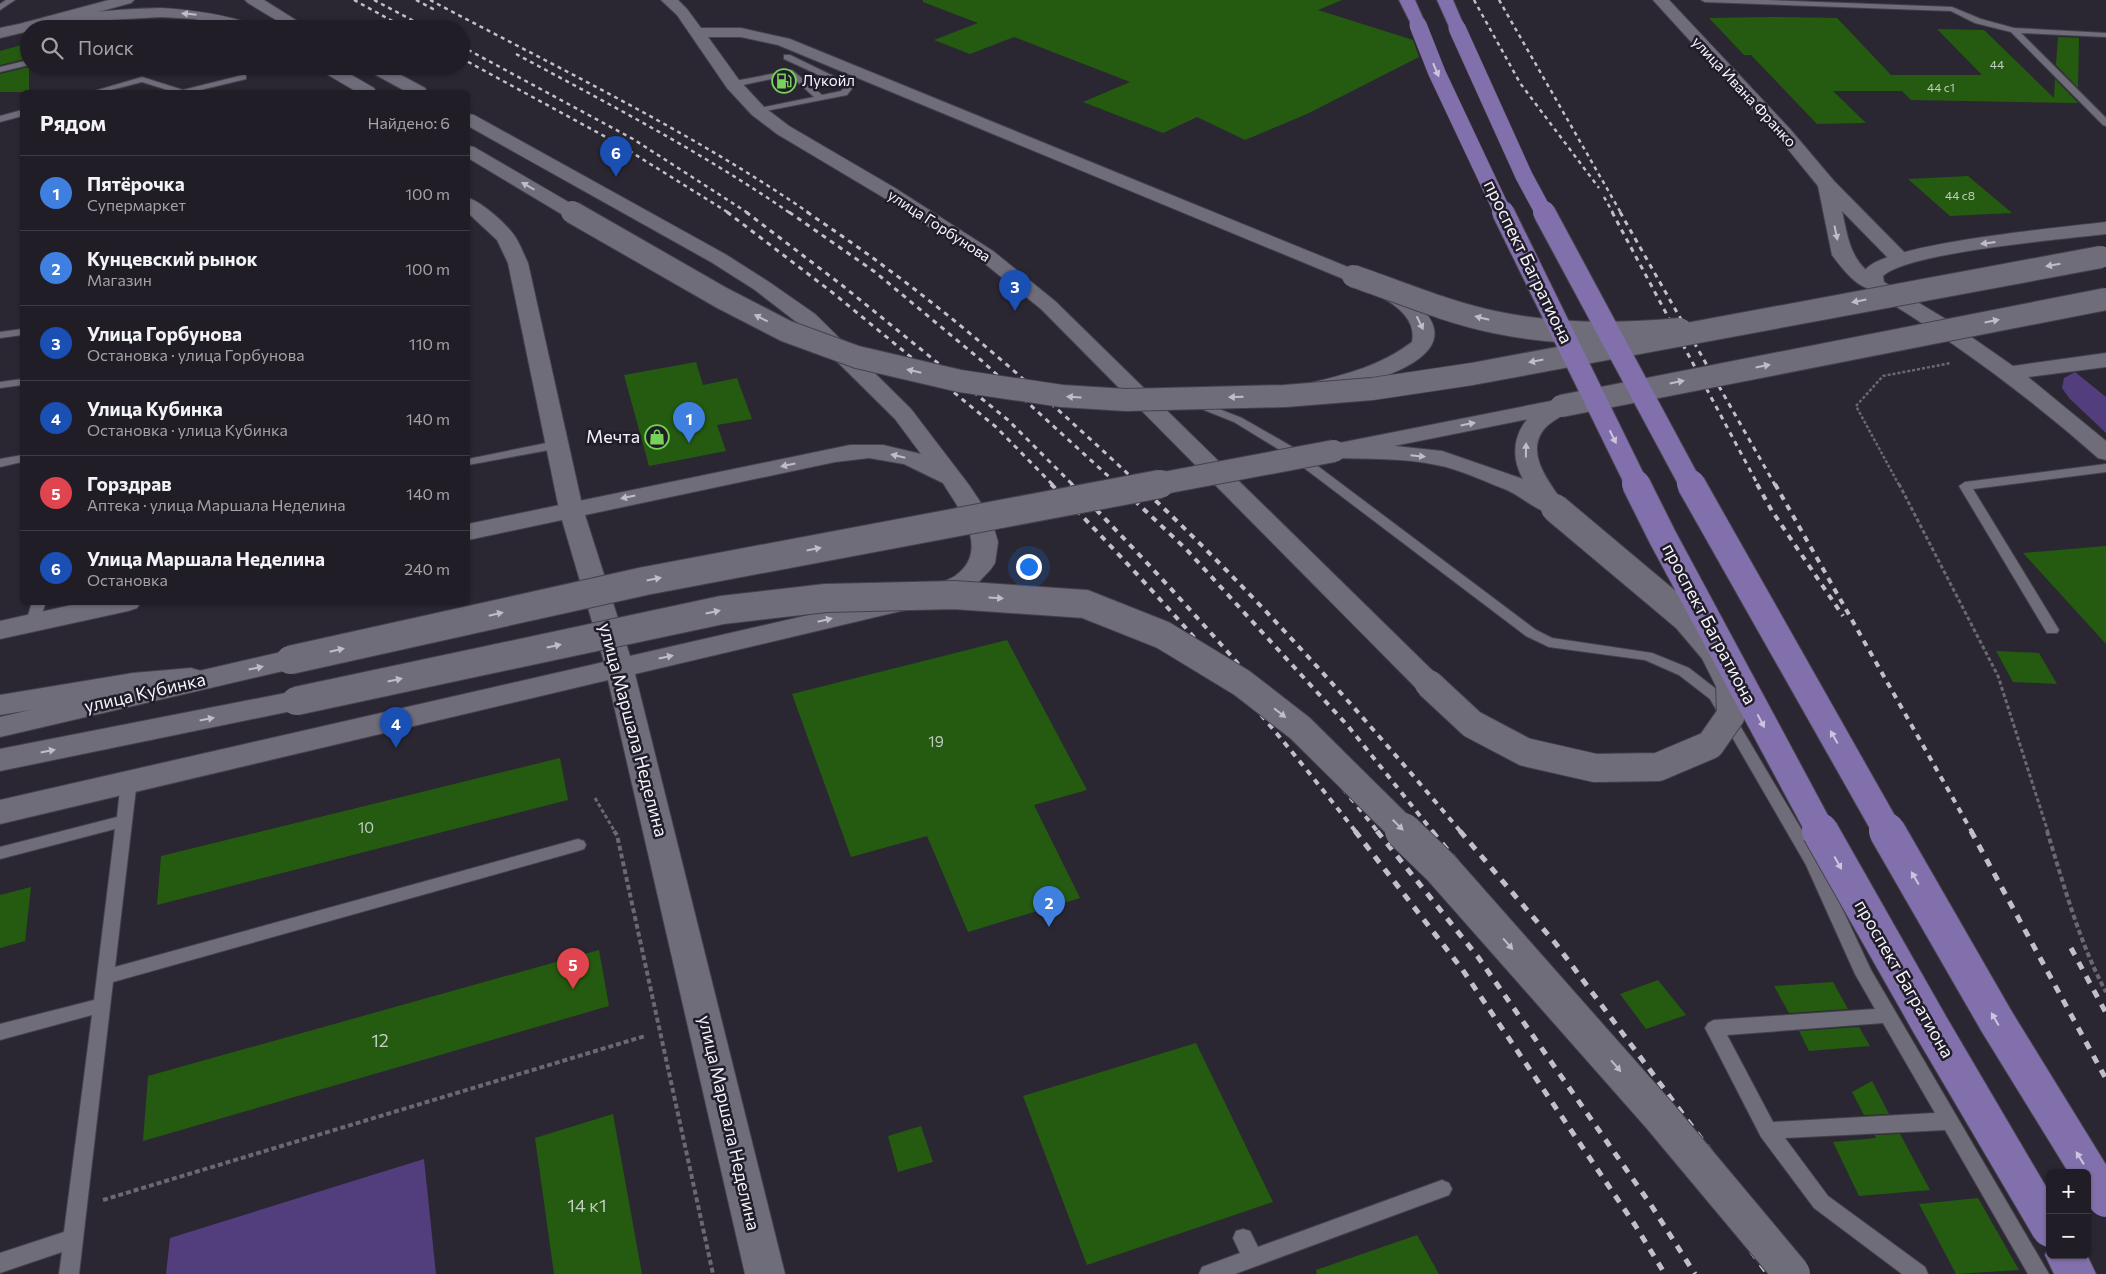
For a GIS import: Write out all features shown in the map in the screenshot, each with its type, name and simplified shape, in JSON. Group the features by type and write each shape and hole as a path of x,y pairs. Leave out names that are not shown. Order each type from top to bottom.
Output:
{"main road":[{"name":"проспект Багратиона","path":"1407,0 1437,73 1486,178 1662,536 1839,865 2046,1222"},
{"name":"проспект Багратиона","path":"1445,0 1524,176 1720,538 1997,1022 2106,1199"},
{"path":"2067,1259 2076,1274"}],"street":[{"path":"48,20 126,0"},
{"path":"253,0 287,20"},
{"name":"улица Горбунова","path":"669,0 682,12 734,84 758,111 783,130 888,192 986,255 1048,305 1429,684 1472,724 1525,752 1595,768 1658,767 1710,745 1731,715 1730,682 1714,651 1686,618 1555,508"},
{"name":"улица Ивана Франко","path":"1661,0 1784,133 1827,185 1900,259 1911,278 1919,301 1929,316"},
{"path":"74,20 132,14 180,13 230,20"},
{"path":"5,31 20,27"},
{"path":"5,31 20,29"},
{"path":"697,33 720,31 758,34 784,42 1353,276 1448,310 1495,322 1531,328 1609,332 1670,330 1756,321"},
{"path":"339,75 365,90"},
{"path":"388,75 415,90"},
{"path":"0,812 129,780 934,595 964,582 982,563 985,542 978,518 957,485 903,414 806,319 762,286 710,253 470,120"},
{"path":"470,152 722,298 786,331 856,357 960,382 1062,396 1126,400 1285,396 1372,389 1472,374 2103,256"},
{"name":"улица Ивана Франко","path":"1827,185 1842,255 1859,274 1929,316 2010,373 2044,399 2106,453"},
{"name":"улица Маршала Неделина","path":"470,206 506,238 518,264 571,509 619,667 706,1020 765,1274"},
{"path":"1875,285 1873,278 1875,270 1900,259 1951,248 2106,228"},
{"path":"1285,396 1375,375 1405,359 1422,344 1424,330 1416,315 1398,299 1353,276"},
{"path":"1334,451 2106,299"},
{"path":"2010,373 2106,360"},
{"path":"1555,508 1534,480 1525,454 1526,439 1536,424 1561,406"},
{"path":"835,455 888,438 903,428 903,414"},
{"path":"470,532 835,455 873,450 904,457 939,471 957,485"},
{"path":"1334,451 1395,453 1442,458 1518,484 1555,508"},
{"name":"улица Кубинка","path":"0,727 222,675 645,581 1334,451"},
{"path":"0,760 296,701 722,610 826,598 954,595 1085,604 1163,635 1242,683 1300,728 1441,868 1659,1115 1792,1274"},
{"path":"0,630 36,612 100,605"},
{"path":"0,705 133,683 222,675"}],"lane":[{"path":"0,8 11,0"},
{"path":"1705,0 1952,9 1978,21 2014,30 2106,35"},
{"path":"2014,30 2106,123"},
{"path":"758,111 844,93 850,86 787,57"},
{"path":"0,70 20,64"},
{"path":"734,84 792,72 820,98"},
{"path":"190,90 243,77"},
{"path":"102,90 142,79 176,90"},
{"path":"0,120 20,114"},
{"path":"0,335 20,332"},
{"path":"0,385 20,382"},
{"path":"1137,393 1171,393 1238,420 1287,450 1531,632 1549,642 1647,656 1684,672 1709,690 1715,696 1813,863 1864,974 2039,1274"},
{"path":"470,462 556,445"},
{"path":"0,462 20,459"},
{"path":"2052,630 1965,486 2106,468"},
{"path":"69,1274 129,780"},
{"path":"0,853 125,821"},
{"path":"106,977 578,845"},
{"path":"0,1032 102,1005"},
{"path":"1888,1015 1714,1028 1768,1131 1822,1202 1918,1274"},
{"path":"1768,1131 1950,1121"},
{"path":"1209,1274 1442,1188"},
{"path":"1243,1238 1253,1258"},
{"path":"0,1263 73,1239"}],"path":[{"path":"1955,362 1883,376 1856,406 1925,532 1998,676 2079,932 2093,968 2106,992"},
{"path":"595,798 617,835 712,1274"},
{"path":"76,1208 646,1036"}],"shaded area":[{"path":"2075,372 2106,397 2106,433 2069,398 2062,388 2064,378"},
{"path":"424,1159 436,1274 166,1274 170,1238"}],"building":[{"path":"923,0 1342,0 1318,10 1413,40 1419,57 1307,114 1245,140 1197,117 1163,133 1083,102 1130,82 1014,37 970,54 934,40 978,23 923,2"},
{"path":"1709,18 1837,18 1891,75 1982,75 1937,29 1984,30 2054,98 2055,79 2078,103 1911,100 1902,91 1833,91 1866,123 1817,124 1751,55 1744,55"},
{"path":"2058,37 2079,38 2078,88 2056,65"},
{"path":"20,45 20,60 0,65 0,51"},
{"path":"20,69 20,75 29,75 29,90 0,92 0,74"},
{"path":"1968,176 2012,213 1950,216 1908,179"},
{"path":"696,362 703,385 737,378 752,419 717,425 726,451 649,466 624,375"},
{"path":"2106,546 2106,644 2023,553"},
{"path":"1007,640 1087,790 1034,805 1080,898 968,932 927,836 851,857 792,694"},
{"path":"1996,651 2039,653 2057,684 2013,682"},
{"path":"560,758 568,800 157,905 161,856"},
{"path":"31,887 25,941 0,948 0,895"},
{"path":"599,950 609,1006 143,1141 148,1076"},
{"path":"1658,980 1686,1015 1646,1029 1620,994"},
{"path":"1833,982 1848,1009 1789,1013 1774,986"},
{"path":"1859,1027 1870,1046 1809,1051 1799,1031"},
{"path":"1196,1043 1273,1202 1087,1265 1023,1096"},
{"path":"1872,1081 1889,1114 1864,1115 1852,1092"},
{"path":"613,1114 642,1274 554,1274 535,1138"},
{"path":"921,1126 933,1162 898,1172 888,1136"},
{"path":"1900,1134 1930,1190 1859,1196 1833,1142 1876,1138 1875,1135"},
{"path":"1978,1198 2019,1270 1956,1274 1919,1204"},
{"path":"1417,1235 1439,1274 1317,1274 1316,1270"}],"railway":[{"path":"354,0 391,20"},
{"path":"374,0 412,20"},
{"path":"416,0 437,11"},
{"path":"430,0 468,20"},
{"path":"1474,0 1520,83 1599,188"},
{"path":"1499,0 1621,213"},
{"path":"470,21 671,128 764,183 809,213"},
{"path":"470,51 633,139 748,213"},
{"path":"516,54 621,110 690,150 790,213"},
{"path":"470,63 615,142 729,213"},
{"path":"1604,197 1613,213"},
{"path":"727,212 833,293 996,427 1053,485"},
{"path":"746,212 843,286 1008,420 1073,485"},
{"path":"789,212 875,272 982,361 1118,485"},
{"path":"807,212 876,260 984,345 1140,485"},
{"path":"1612,212 1758,485"},
{"path":"1620,212 1775,485"},
{"path":"1051,484 1170,610 1246,697 1356,832"},
{"path":"1071,484 1229,654 1305,742 1378,832"},
{"path":"1117,484 1186,549 1348,726 1433,832"},
{"path":"1138,484 1223,567 1305,653 1461,832"},
{"path":"1757,484 1772,511 1843,616"},
{"path":"1775,484 1972,832"},
{"path":"1355,831 1462,969 1635,1225 1665,1274"},
{"path":"1377,831 1478,957 1651,1205 1695,1274"},
{"path":"1432,831 1531,953 1768,1274"},
{"path":"1460,831 1556,944 1802,1274"},
{"path":"1971,831 2106,1079"},
{"path":"2071,948 2106,1013"}],"place":[{"name":"Лукойл","path":"784,81"},
{"name":"Улица Маршала Неделина","path":"616,177"},
{"name":"Улица Горбунова","path":"1015,311"},
{"name":"Мечта","path":"657,437"},
{"name":"Пятёрочка","path":"689,443"},
{"name":"Улица Кубинка","path":"396,748"},
{"name":"Кунцевский рынок","path":"1049,927"},
{"name":"Горздрав","path":"573,989"}]}
